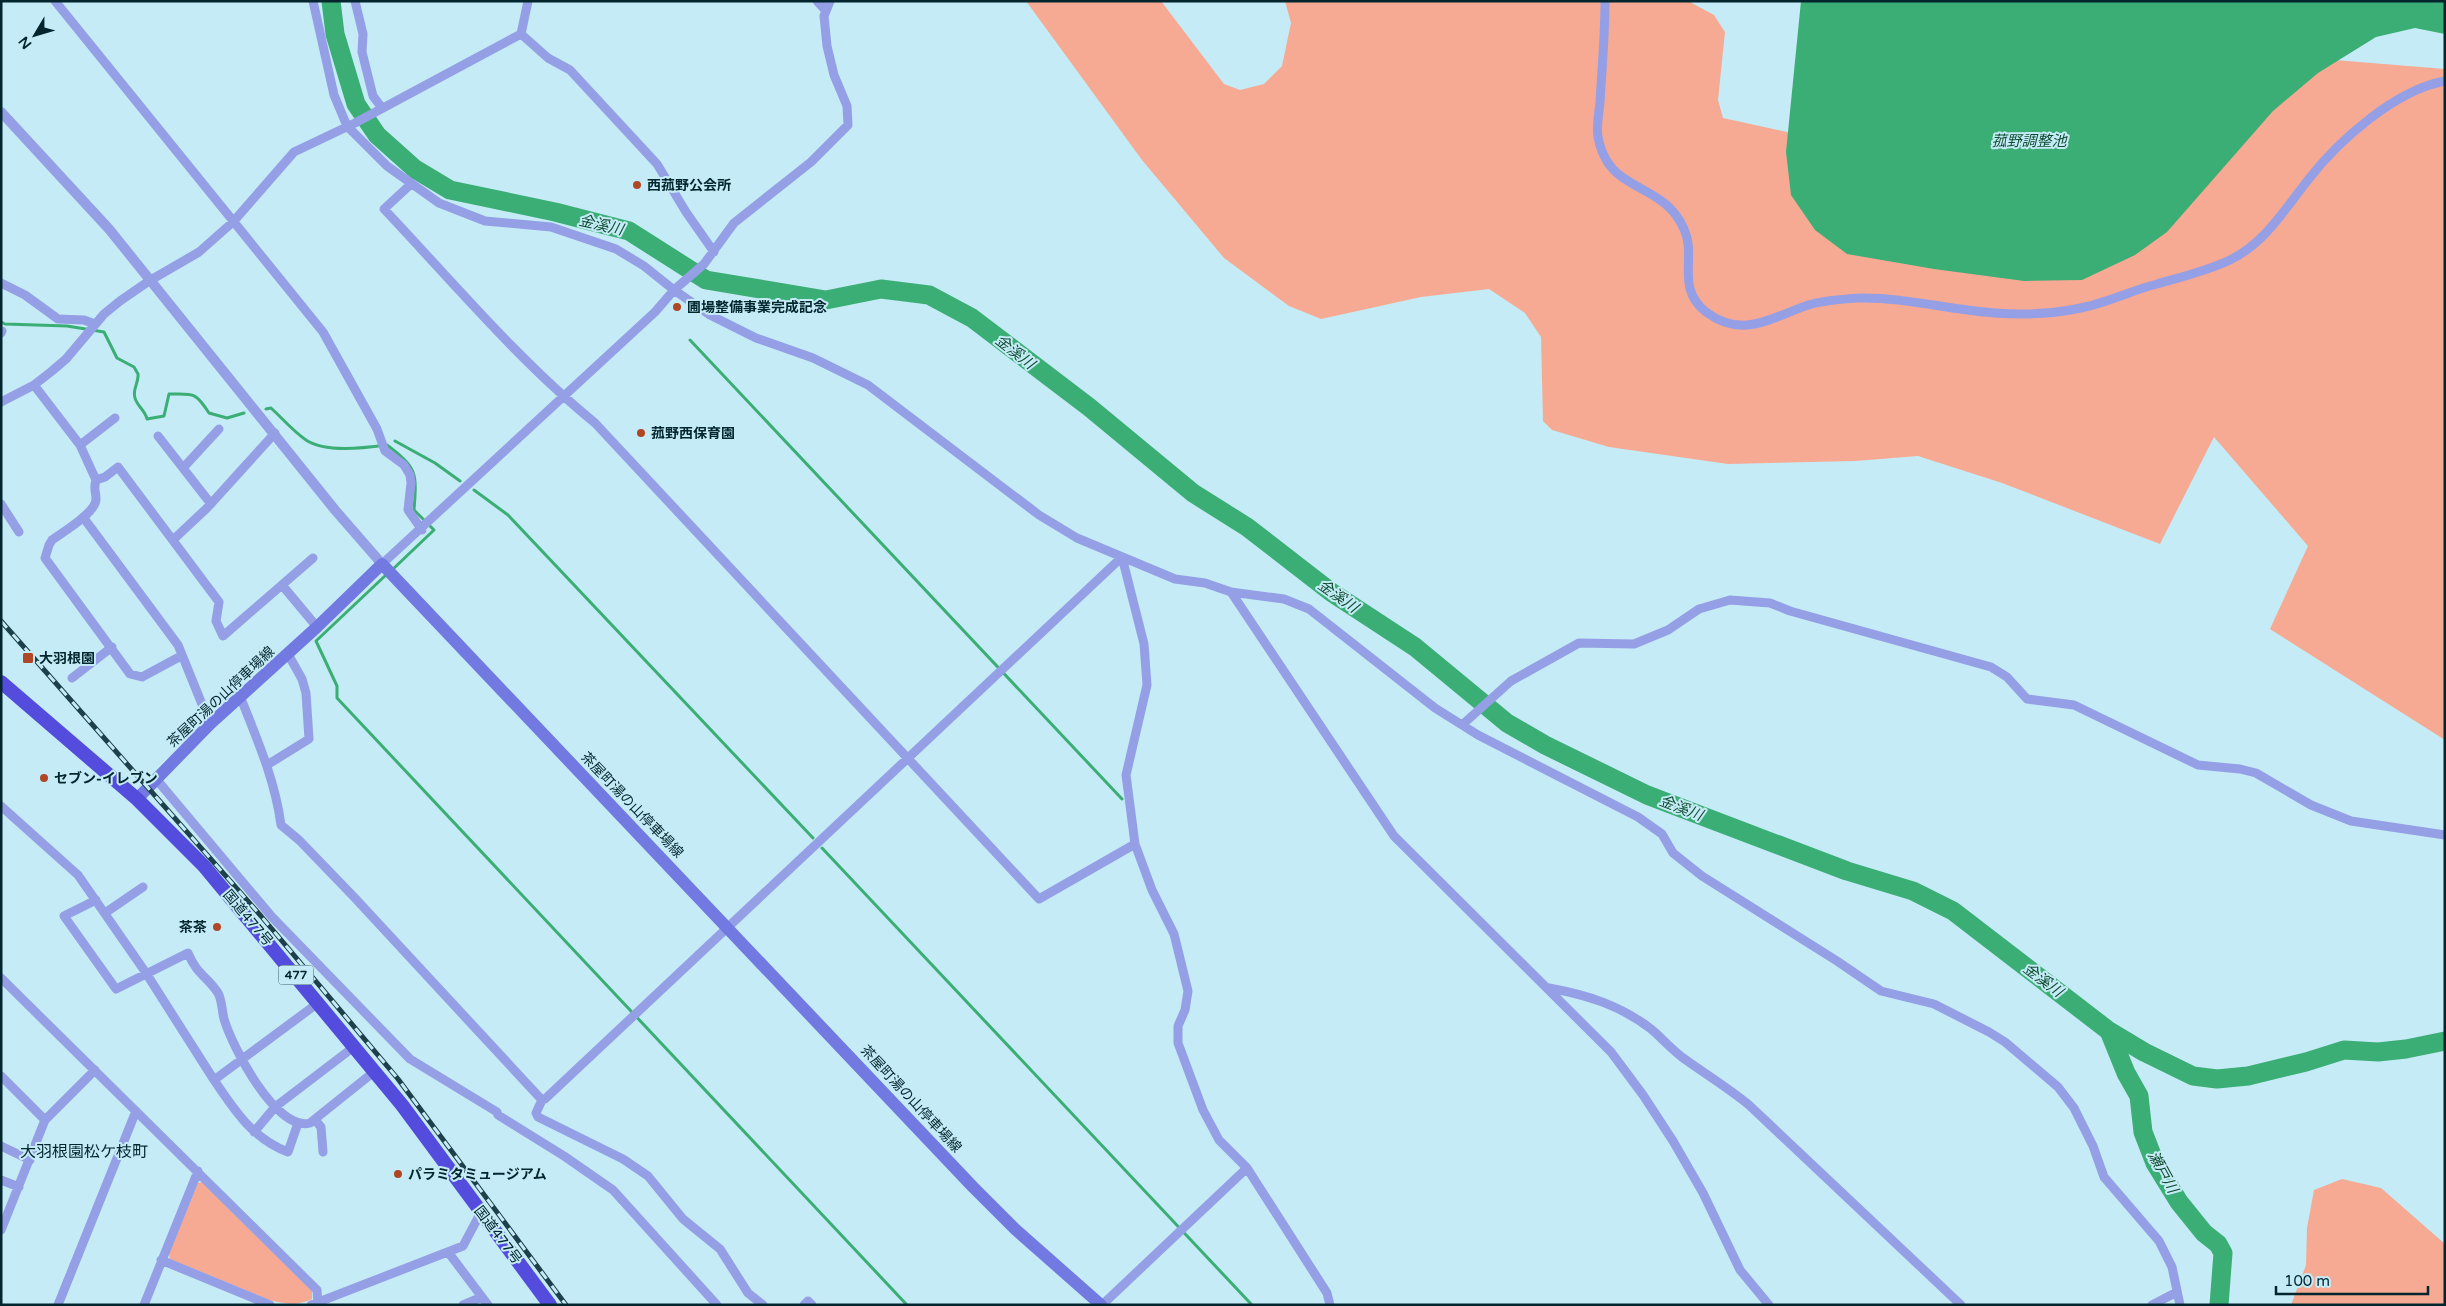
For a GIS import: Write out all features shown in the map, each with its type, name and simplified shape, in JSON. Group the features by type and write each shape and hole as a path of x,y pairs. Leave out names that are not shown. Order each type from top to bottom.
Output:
{"highway":[{"name":"国道477号","path":"1,682 137,799 204,866 375,1071 550,1305"}],"main road":[{"name":"茶屋町湯の山停車場線","path":"137,799 210,724 384,566 974,1187 1016,1229 1102,1305"}],"street":[{"path":"55,1 322,332 381,438 385,450 404,466 410,475 408,510 422,529"},
{"path":"313,1 334,95 351,124 387,166 439,203 485,221 551,227 616,249 644,266 710,315 743,332 813,358 854,376 1040,515 1077,538 1175,579 1205,583 1231,592 1284,600 1309,609 1435,708 1465,723 1478,735 1638,817 1662,834 1673,853 1702,876 1837,961 1874,987 1881,991 1934,1004 2005,1042 2049,1078 2068,1099 2093,1146 2104,1177 2159,1240 2172,1266 2180,1305"},
{"path":"355,1 363,34 362,52 372,96 381,109"},
{"path":"816,1 826,10"},
{"path":"1,112 108,229 335,510 384,566 562,396 655,312 674,290 713,254 734,223 811,162 848,125 847,106 834,75 827,46 824,16 830,1"},
{"path":"1604,1 1605,30 1597,127 1601,148 1612,168 1621,176 1667,203 1674,212 1686,234 1688,282 1699,305 1707,312 1736,326 1760,324 1810,305 1858,298 1991,313 2052,313 2086,307 2212,268 2241,253 2266,233 2319,166 2346,138 2414,92 2445,81"},
{"path":"1,402 34,385 66,359 104,314 150,281 199,252 233,222 294,152 381,109 520,34 528,2"},
{"path":"520,34 548,58 570,70 657,164 713,254"},
{"path":"411,184 384,209 562,396 595,423 1040,899 1135,844"},
{"path":"1,283 25,295 58,319 84,320 94,325"},
{"path":"34,385 80,445 96,480 93,490 96,499 93,509 52,540 45,558 130,674 142,677 181,656"},
{"path":"80,445 115,418"},
{"path":"183,468 219,428"},
{"path":"174,539 211,504 275,434"},
{"path":"158,436 211,504"},
{"path":"96,480 105,477 118,467 174,539 219,602 216,621 223,636 313,558"},
{"path":"1,504 19,532"},
{"path":"83,517 178,645 210,724"},
{"path":"763,1305 748,1293 720,1249 683,1219 648,1176 623,1159 538,1117 536,1113 542,1100 630,1020 1122,557"},
{"path":"1122,557 1144,644 1148,685 1126,775 1135,844 1152,890 1174,934 1188,991 1185,1010 1178,1026 1178,1043 1203,1110 1215,1133 1247,1168 1327,1294 1330,1305"},
{"path":"282,585 317,627"},
{"path":"1231,592 1394,836 1549,988 1611,1052 1643,1095 1703,1193 1740,1270 1769,1305"},
{"path":"1465,723 1511,681 1579,643 1634,644 1668,630 1699,609 1712,604 1730,600 1752,600 1770,603 1790,611 1992,667 2007,677 2027,699 2074,705 2198,765 2240,769 2256,774 2311,805 2351,821 2445,835"},
{"path":"72,678 112,647"},
{"path":"267,766 309,740 306,693 302,680 288,654"},
{"path":"240,696 267,766 277,798 281,825 299,840 354,897 542,1100"},
{"path":"157,780 272,916 410,1059 497,1112 498,1116 564,1156 613,1190 717,1305"},
{"path":"1,806 70,867 96,900 146,973 214,1080 246,1125 270,1144 288,1152 298,1123"},
{"path":"105,913 143,887"},
{"path":"96,900 64,916 116,989 188,953 194,968 219,994 224,1019 241,1061 275,1107 298,1123 305,1124 315,1120 375,1071"},
{"path":"1,978 198,1171 316,1290 316,1304 463,1246 481,1212"},
{"path":"1549,988 1596,998 1614,1005 1651,1029 1684,1059 1723,1084 1749,1105 1961,1305"},
{"path":"214,1080 318,1003"},
{"path":"254,1132 275,1107 355,1046"},
{"path":"1,1230 46,1120 95,1070"},
{"path":"1,1076 46,1120"},
{"path":"58,1305 136,1111"},
{"path":"315,1120 321,1127 323,1152"},
{"path":"1,1146 30,1160"},
{"path":"1102,1305 1178,1236 1247,1168"},
{"path":"144,1305 198,1171"},
{"path":"1,1180 19,1187"},
{"path":"448,1252 485,1301 463,1305"},
{"path":"162,1260 270,1305"},
{"path":"2152,1305 2177,1292"},
{"path":"804,1305 808,1301 812,1305"}],"shaded area":[{"path":"1026,1 1161,1 1224,84 1240,90 1264,84 1282,66 1291,23 1285,1 1688,1 1714,15 1725,32 1718,100 1723,118 1796,134 2273,55 2445,69 2445,740 2270,629 2308,546 2214,437 2160,544 2002,483 1918,456 1855,461 1728,464 1609,447 1552,430 1543,421 1541,337 1525,313 1489,289 1421,297 1321,319 1289,306 1224,258 1142,160"},
{"path":"2342,1179 2381,1188 2445,1244 2445,1305 2291,1305 2306,1265 2307,1228 2314,1190"},
{"path":"202,1182 312,1291 312,1299 291,1304 269,1300 170,1259 169,1254 198,1183"}],"water":[{"name":"菰野調整池","path":"1801,1 2445,1 2445,34 2415,28 2376,37 2318,73 2273,111 2167,232 2135,255 2082,280 2024,281 1934,269 1847,254 1815,230 1791,195 1786,152"}],"waterway":[{"name":"金溪川","path":"331,1 335,34 356,104 377,135 415,169 450,190 555,212 629,231 706,280 826,300 881,289 929,295 972,318 1089,407 1193,493 1247,527 1331,592 1415,647 1507,723 1545,745 1647,795 1847,871 1913,891 1953,911 2109,1031 2144,1052 2193,1076 2217,1079 2248,1076 2306,1062 2344,1050 2378,1052 2406,1049 2445,1041"},
{"path":"1,322 5,324 67,326 104,332 117,358 134,367 138,374 134,395 147,419 164,416 169,394 193,395 197,397 209,413 227,418 244,413"},
{"path":"690,340 1122,799"},
{"path":"266,409 271,408 297,433 314,444 334,448 387,445 410,466 415,479 414,510 434,530 392,570"},
{"path":"395,441 435,463 460,481"},
{"path":"474,490 508,515 813,838"},
{"path":"387,574 316,641 337,686 337,698 907,1305"},
{"path":"822,848 1252,1305"},
{"name":"瀬戸川","path":"2109,1031 2126,1073 2139,1096 2143,1132 2155,1163 2179,1202 2204,1233 2218,1244 2223,1253 2219,1305"}],"railway":[{"path":"1,621 261,916 398,1079 566,1305"}],"place":[{"name":"西菰野公会所","path":"637,185"},
{"name":"圃場整備事業完成記念","path":"677,307"},
{"name":"菰野西保育園","path":"641,433"},
{"name":"大羽根園","path":"28,658"},
{"name":"セブン-イレブン","path":"44,778"},
{"name":"茶茶","path":"217,927"},
{"name":"パラミタミュージアム","path":"398,1174"}],"district":[{"name":"大羽根園松ケ枝町","path":"84,1152"}]}
